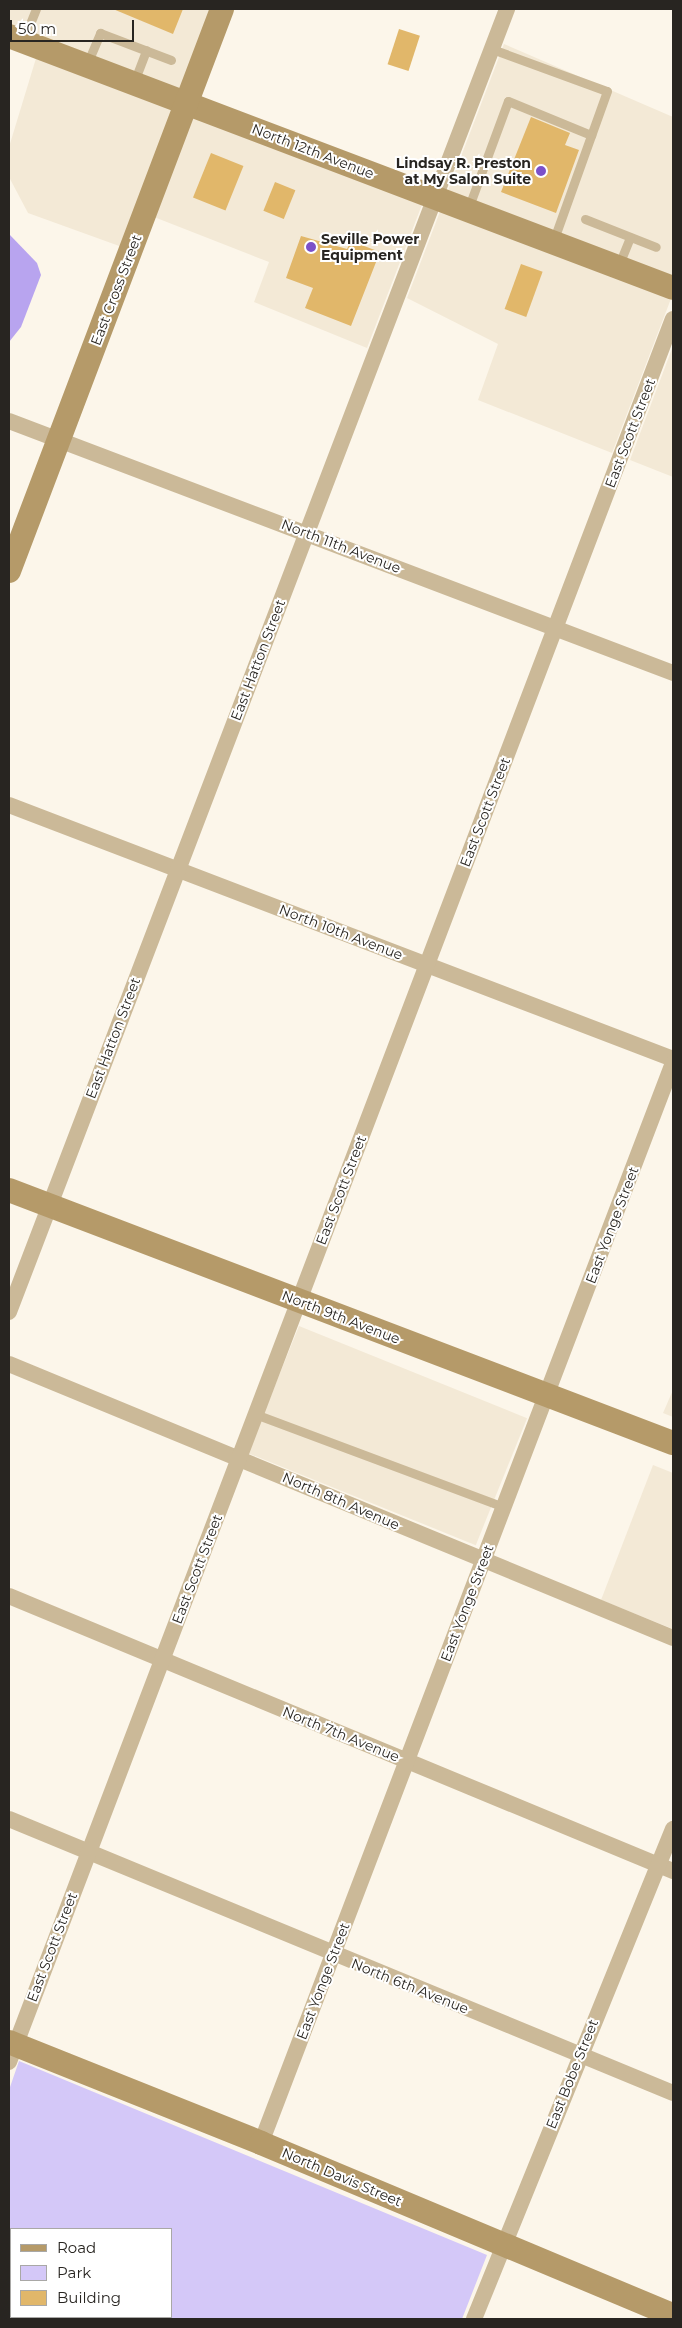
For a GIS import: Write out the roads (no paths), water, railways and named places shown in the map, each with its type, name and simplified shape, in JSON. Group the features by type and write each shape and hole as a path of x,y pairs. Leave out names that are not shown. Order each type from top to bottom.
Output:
{"main road":[{"name":"East Cross Street","path":"9,571 222,9"},
{"name":"North 12th Avenue","path":"16,39 134,82 673,288"},
{"name":"North 9th Avenue","path":"9,1190 673,1443"},
{"name":"North Davis Street","path":"11,2049 261,2143 673,2313"}],"street":[{"name":"East Hatton Street","path":"9,1312 507,9"},
{"name":"East Scott Street","path":"11,2049 89,1852 673,319"},
{"name":"North 11th Avenue","path":"9,421 673,673"},
{"name":"North 10th Avenue","path":"9,805 673,1059"},
{"name":"East Yonge Street","path":"261,2143 673,1063"},
{"name":"North 8th Avenue","path":"9,1364 673,1638"},
{"name":"North 7th Avenue","path":"9,1596 673,1871"},
{"name":"North 6th Avenue","path":"9,1819 673,2093"},
{"name":"East Bobe Street","path":"474,2319 502,2244 673,1829"}],"lane":[{"path":"16,39 36,9"},
{"path":"86,66 100,33 170,60"},
{"path":"492,49 607,91 553,242"},
{"path":"134,82 146,50"},
{"path":"468,210 508,102 591,135"},
{"path":"585,219 656,247"},
{"path":"618,267 630,237"},
{"path":"256,1414 504,1507"}],"place":[{"name":"Lindsay R. Preston at My Salon Suite","path":"541,171"},
{"name":"Seville Power Equipment","path":"311,247"}]}
